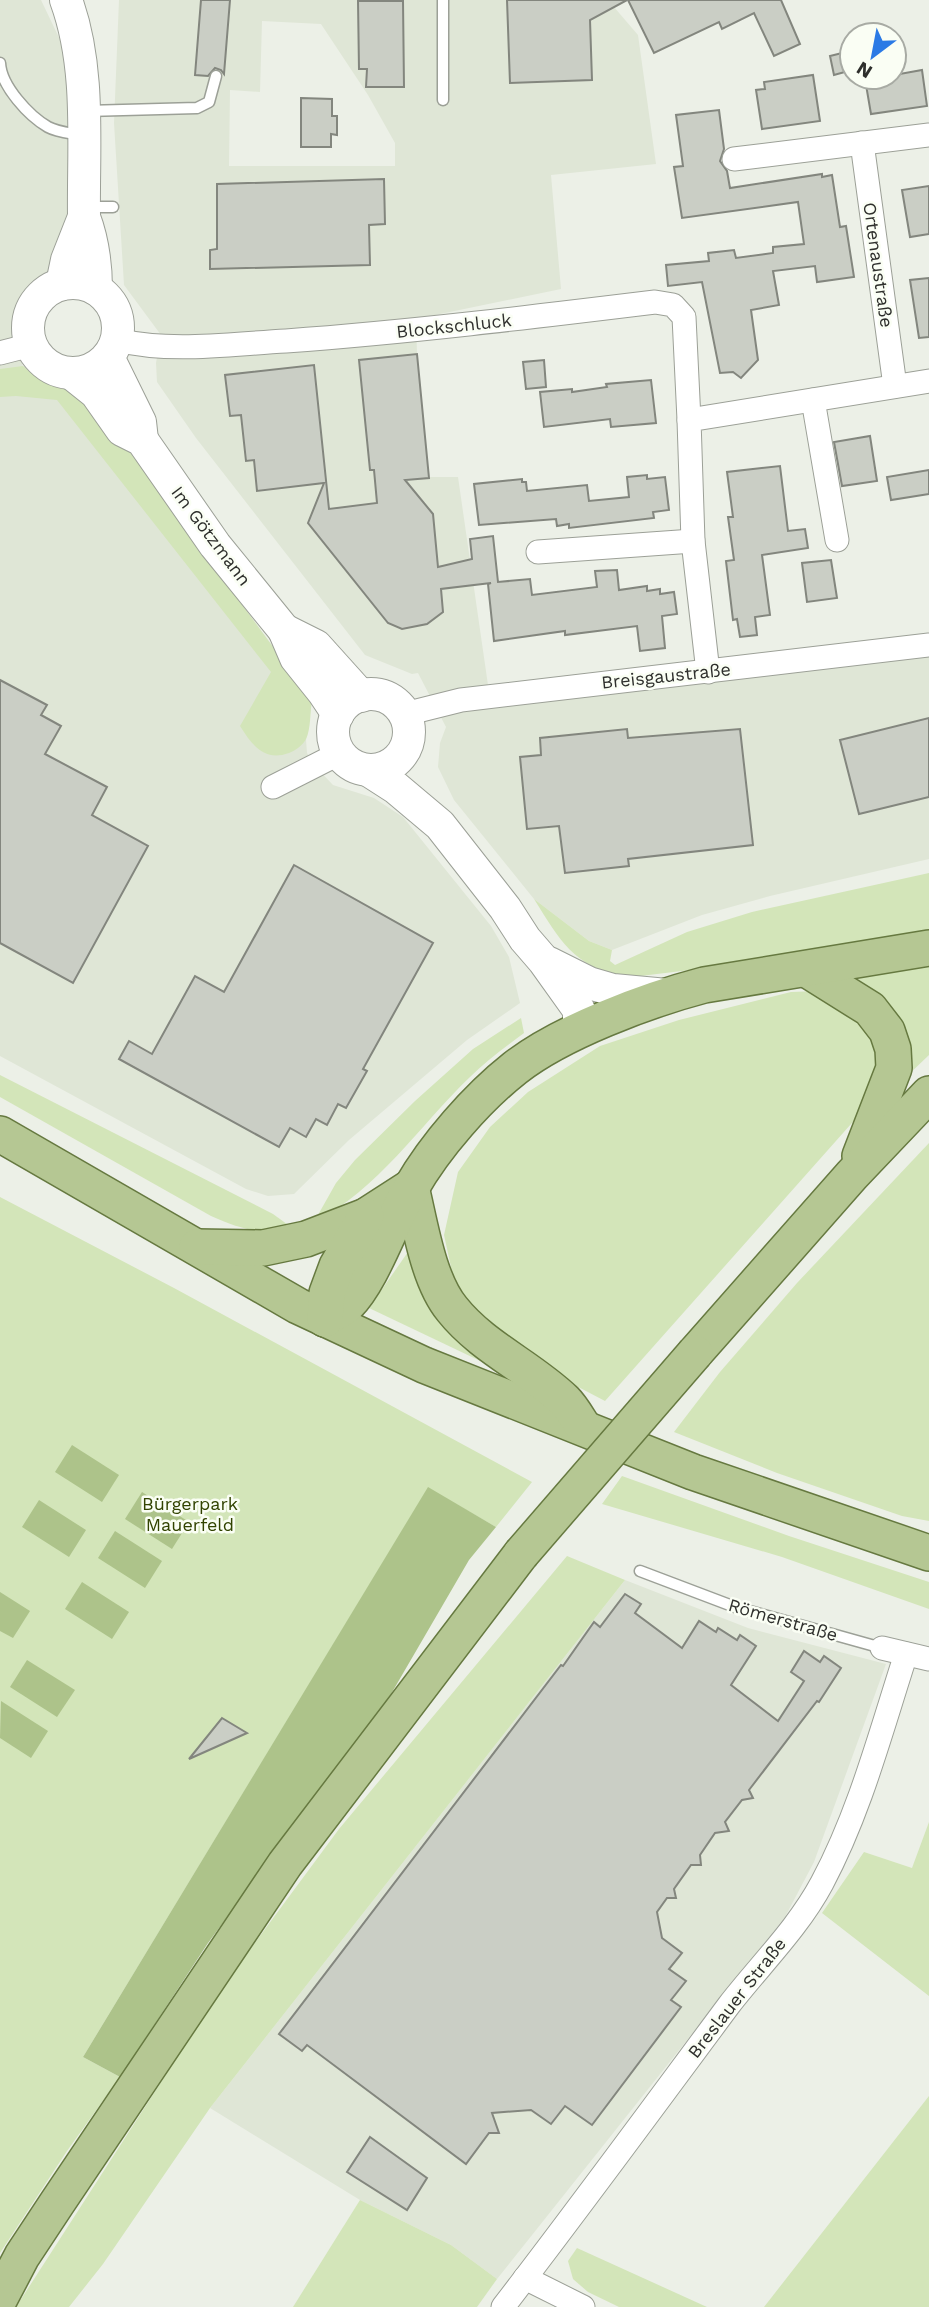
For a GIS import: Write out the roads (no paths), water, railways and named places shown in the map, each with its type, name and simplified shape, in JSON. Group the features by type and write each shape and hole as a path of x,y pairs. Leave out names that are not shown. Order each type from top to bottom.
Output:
{"main road":[{"path":"325,1319 347,1305 366,1276 411,1187 460,1121 516,1068 547,1047 667,995 704,985 929,948"},
{"path":"806,969 870,1009 887,1031 892,1049 894,1068 852,1175"},
{"path":"0,2284 22,2256 285,1864 521,1554 852,1175 929,1094"},
{"path":"888,1135 929,1110"},
{"path":"0,1134 194,1247 325,1319 424,1365 693,1472 929,1553"},
{"path":"194,1247 263,1248 306,1239 366,1216 411,1187"},
{"path":"411,1187 436,1280 450,1307 486,1343 567,1402 586,1431"},
{"path":"325,1319 327,1293 337,1266 366,1216"},
{"path":"861,1531 929,1534"},
{"path":"0,2298 22,2256"}],"street":[{"path":"0,354 31,345 28,319 32,307 40,297 62,284 74,282 96,289 96,263 91,236 93,211 77,39 66,0"},
{"path":"734,159 929,135"},
{"name":"Ortenaustraße","path":"862,143 895,386"},
{"path":"62,284 67,261 93,211"},
{"name":"Im Götzmann","path":"96,289 107,298 115,311 118,325 112,349 139,422 142,440 215,545 284,630 316,646 350,705"},
{"name":"Blockschluck","path":"112,349 178,348 328,338 416,331 655,302 673,305 684,317 693,541 708,672"},
{"name":"Im Götzmann","path":"31,345 37,356 47,365 58,371 71,373 96,393 122,430 142,440"},
{"path":"71,373 85,372 98,366 112,349"},
{"path":"689,419 929,381"},
{"path":"813,400 837,540"},
{"path":"538,552 693,541"},
{"name":"Breisgaustraße","path":"406,728 461,700 929,645"},
{"path":"440,825 417,774 397,704 374,694 350,705 334,734 340,753 348,761 368,769 396,788 440,825 505,908 579,1010 579,1031"},
{"path":"368,769 388,766 397,760 406,728"},
{"path":"273,787 340,753"},
{"path":"535,950 589,983 613,990 667,995"},
{"name":"Römerstraße","path":"882,1648 929,1659"},
{"name":"Breslauer Straße","path":"503,2307 752,1975 797,1922 822,1884 852,1817 906,1654"},
{"path":"525,2278 583,2307"}],"lane":[{"path":"443,0 443,100"},
{"path":"0,63 1,74 25,109 50,129 83,123 118,110 198,108 209,102 216,76"},
{"name":"Römerstraße","path":"640,1571 735,1607 882,1648"}],"park label":[{"name":"Bürgerpark Mauerfeld","path":"190,1514"}]}
